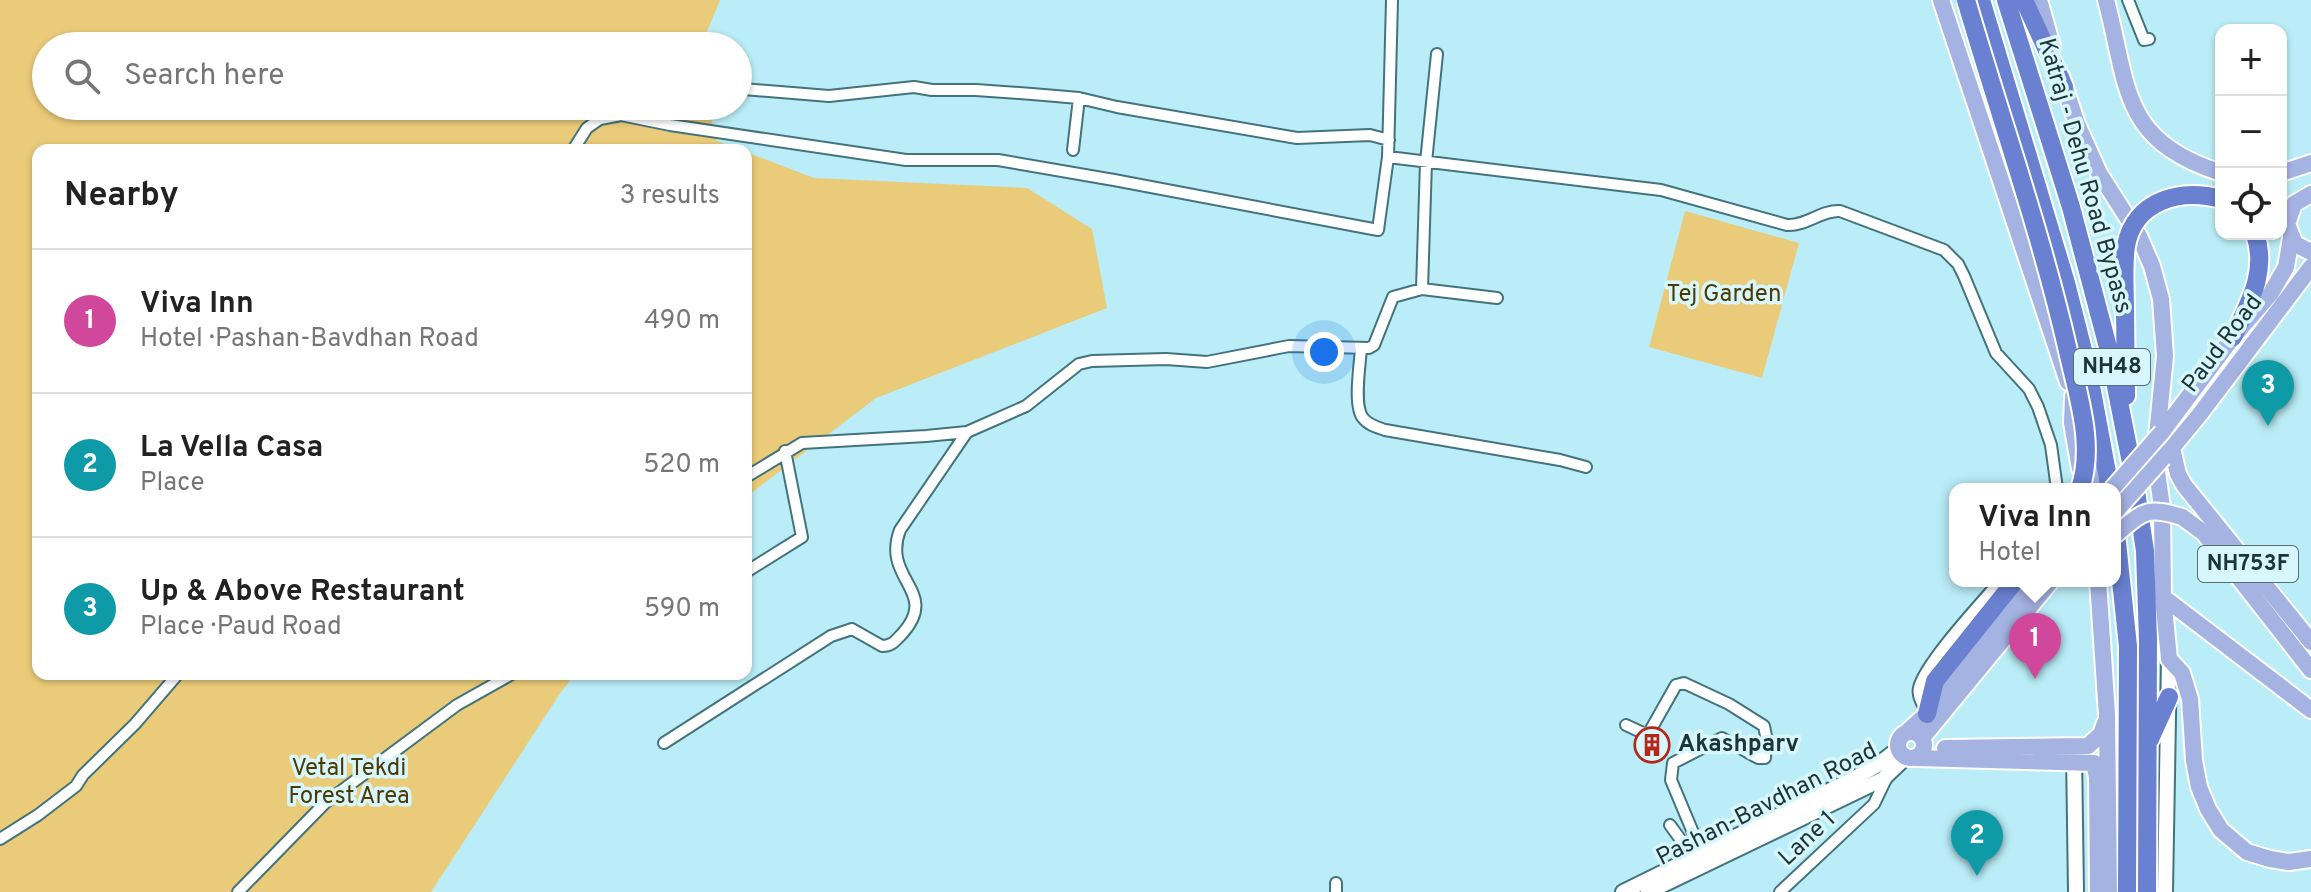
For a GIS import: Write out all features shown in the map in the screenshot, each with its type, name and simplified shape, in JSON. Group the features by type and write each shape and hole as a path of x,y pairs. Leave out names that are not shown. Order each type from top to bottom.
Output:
{"highway":[{"path":"1966,0 2041,244 2075,380 2086,450 2083,483"},
{"name":"Katraj - Dehu Road Bypass","path":"1981,0 2066,283 2088,370 2110,483"},
{"name":"Katraj - Dehu Road Bypass","path":"2006,0 2061,167 2109,351 2145,551 2148,640 2147,892"},
{"path":"2024,0 2064,87"},
{"path":"2127,442 2125,310 2129,235 2141,214 2173,196 2215,197"},
{"path":"2233,337 2257,288 2260,252 2257,240"},
{"path":"1927,714 1935,681 2010,587"},
{"path":"2114,587 2119,816"},
{"path":"2120,587 2128,646 2127,892"},
{"path":"2147,746 2169,697"}],"main road":[{"path":"1941,0 2099,483"},
{"path":"2039,0 2064,87 2099,173 2139,236 2161,299 2165,356 2155,456 2162,508 2163,597 2169,659 2165,892"},
{"path":"2106,0 2123,82 2134,108 2150,132 2171,151 2215,171"},
{"path":"2287,171 2311,163"},
{"path":"2116,483 2162,432 2281,277 2291,238 2287,224 2290,211 2299,199 2311,194"},
{"path":"2291,238 2301,248 2311,252"},
{"name":"Paud Road","path":"2121,505 2168,453 2311,267"},
{"path":"2073,396 2072,423 2081,483"},
{"name":"NH753F","path":"2168,453 2184,485 2311,642"},
{"path":"2121,528 2145,512 2157,509 2182,517 2204,533 2311,670"},
{"name":"Pashan-Bavdhan Road","path":"1623,892 1912,747 1927,714 2041,587"},
{"name":"Pashan-Bavdhan Road","path":"1648,892 1888,775 2042,587"},
{"path":"2098,587 2107,715 2109,892"},
{"path":"2163,597 2311,710"},
{"path":"2169,659 2182,673 2187,685 2199,787 2221,830 2247,852 2289,862 2311,859"},
{"path":"2074,754 2094,743 2101,734 2107,715"},
{"path":"1912,747 2074,754 2090,761 2096,767 2098,892"},
{"path":"2074,754 2076,892"},
{"path":"2119,816 2119,892"}],"street":[{"path":"646,120 906,160 1012,162 1378,230 1388,157 1392,0"},
{"path":"2128,0 2144,40 2149,39"},
{"path":"1422,289 1426,162 1437,54"},
{"path":"752,89 829,96 914,87 1079,98 1297,138 1370,135 1389,140"},
{"path":"1073,150 1079,98"},
{"path":"577,144 587,128 599,120"},
{"path":"1388,157 1661,190 1787,225 1801,224 1828,212 1840,211 1944,250 1958,264 1996,353 2029,389 2038,407 2051,445 2056,483"},
{"path":"752,473 802,443 967,432 1026,406 1079,364 1166,359 1207,362 1289,346 1369,348 1374,345 1393,297 1422,289 1497,298"},
{"path":"1361,348 1358,408 1362,418 1370,425 1586,467"},
{"path":"664,743 831,636 852,629 882,646 894,643 916,613 916,600 898,568 895,543 900,530 967,432"},
{"path":"752,568 802,537 785,451"},
{"path":"1927,714 1919,694 1922,680 1995,587"},
{"path":"0,839 76,786 173,680"},
{"path":"238,892 325,803 457,705 501,680"},
{"path":"1626,725 1643,733 1650,731 1676,685 1684,683 1729,704 1764,726 1765,758 1758,758 1722,738 1673,763 1671,780 1698,856"},
{"name":"Lane 1","path":"1780,892 1874,804 1888,775"},
{"path":"1670,825 1698,856"}],"green space":[{"name":"Vetal Tekdi Forest Area","path":"0,0 720,0 707,32 32,32 32,120 712,120 717,141 725,144 32,144 32,680 570,680 431,892 0,892"},
{"path":"752,154 814,178 1027,188 1092,229 1107,308 876,398 752,492"},
{"name":"Tej Garden","path":"1685,211 1799,243 1762,378 1649,347"}],"place":[{"name":"Up & Above Restaurant","path":"2268,426"},
{"name":"Viva Inn","path":"2035,679"},
{"name":"Akashparv","path":"1652,745"},
{"name":"La Vella Casa","path":"1977,876"}]}
